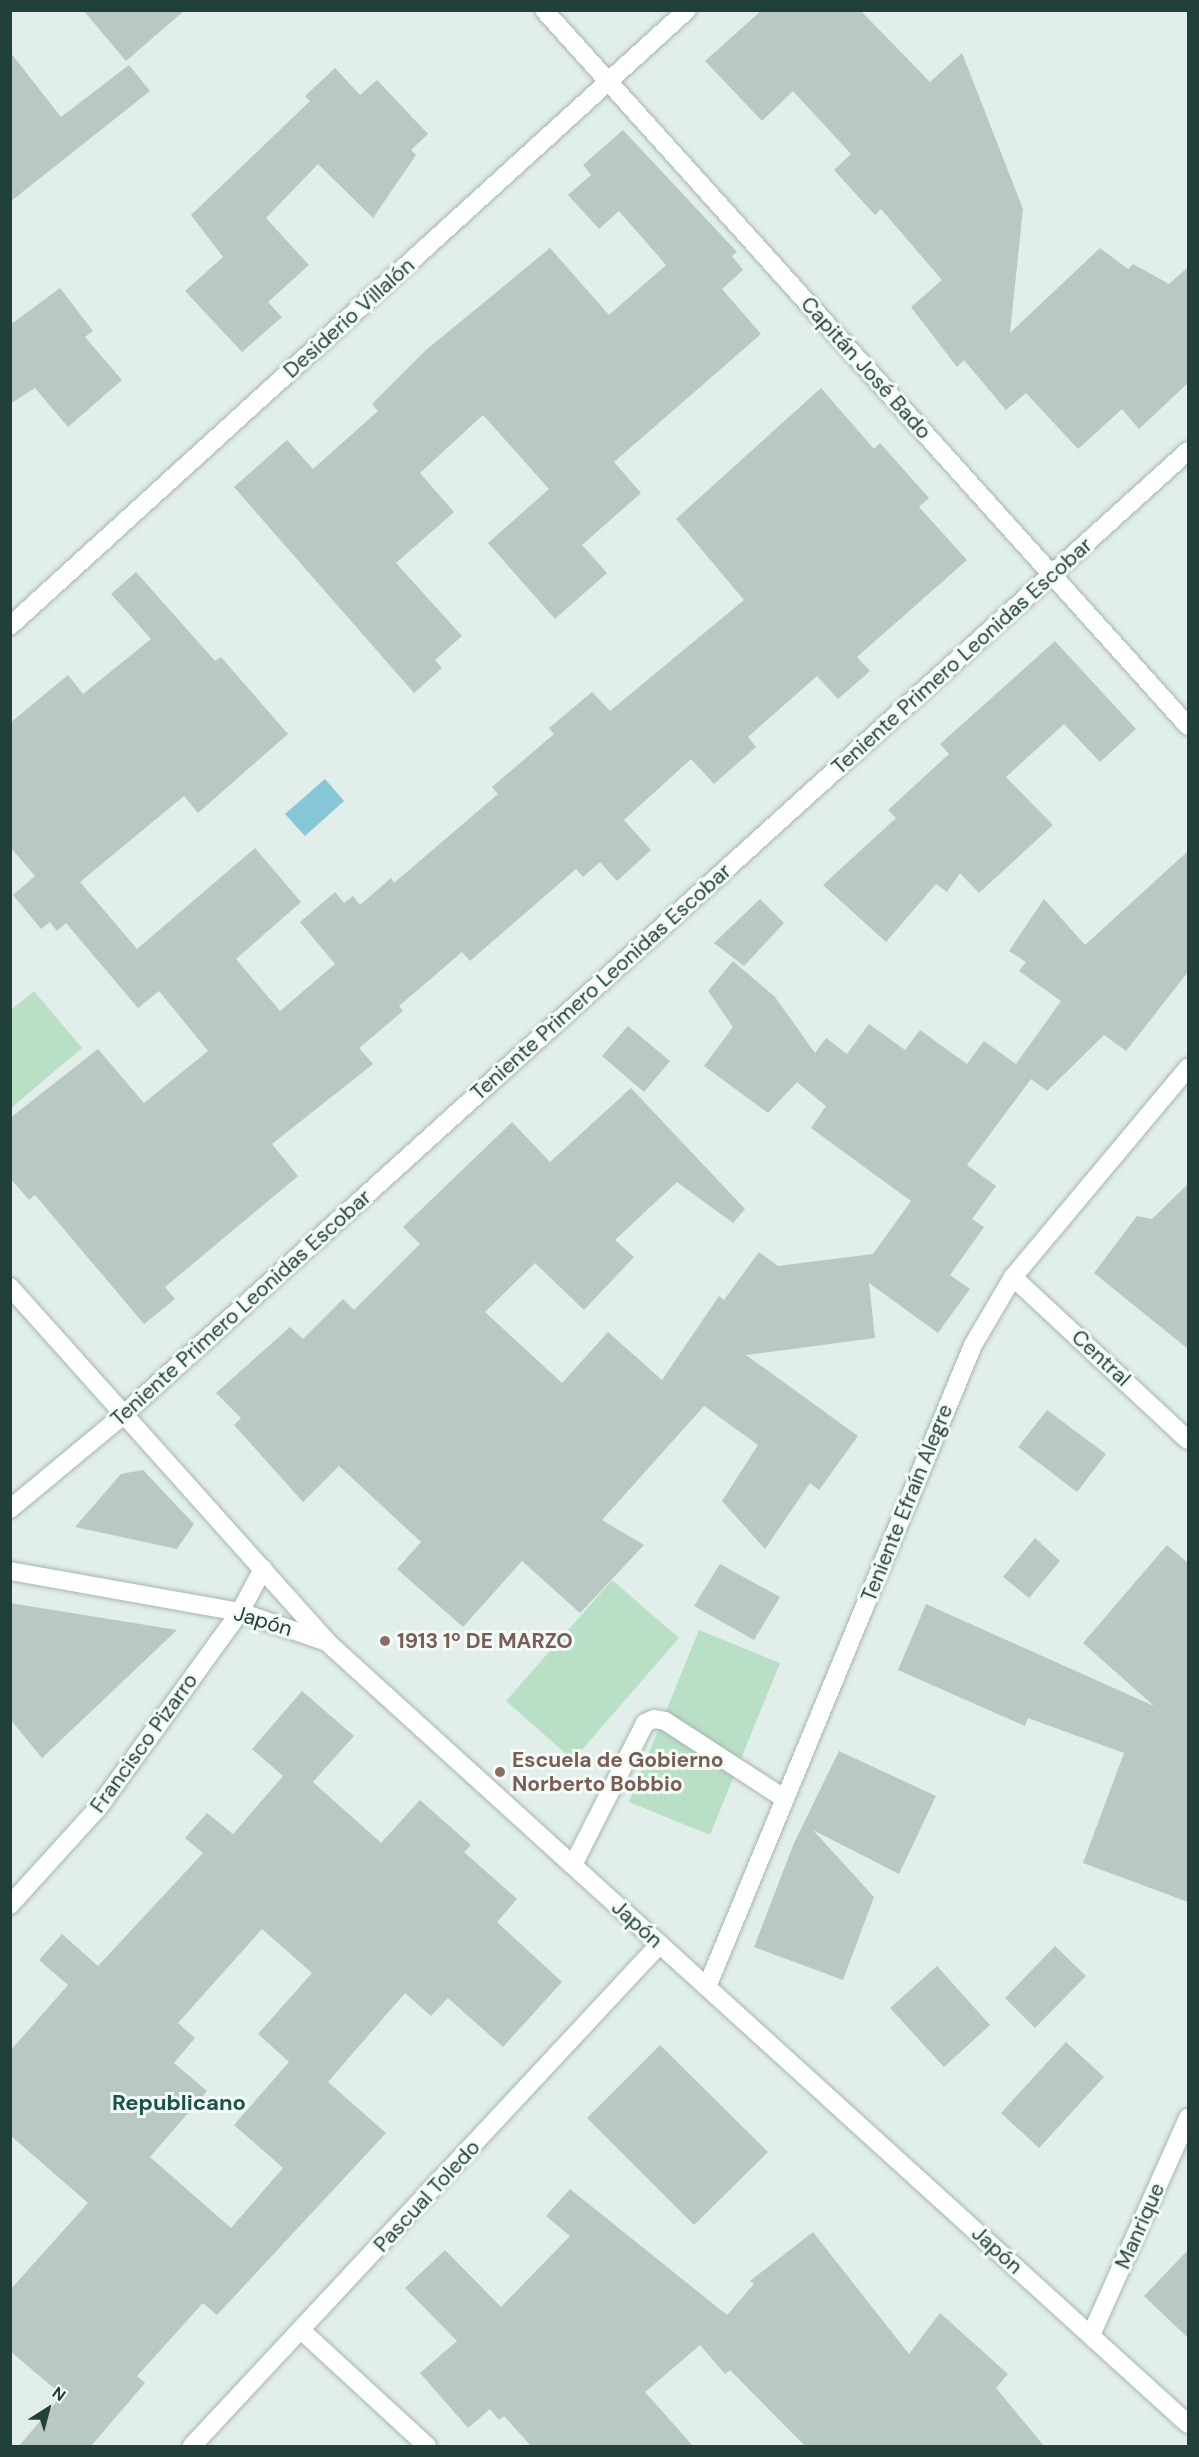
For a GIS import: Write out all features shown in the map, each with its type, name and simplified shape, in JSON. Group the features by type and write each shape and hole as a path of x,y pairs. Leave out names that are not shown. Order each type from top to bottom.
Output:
{"street":[{"name":"Capitán José Bado","path":"544,10 1188,726"},
{"name":"Desiderio Villalón","path":"10,626 687,10"},
{"name":"Teniente Primero Leonidas Escobar","path":"10,1509 121,1417 1188,451"},
{"name":"Teniente Efraín Alegre","path":"707,1987 973,1345 1013,1277 1188,1068"},
{"name":"Central","path":"1013,1277 1188,1440"},
{"path":"10,1287 121,1417 263,1569 327,1642"},
{"name":"Francisco Pizarro","path":"10,1905 98,1808 240,1612 263,1569"},
{"name":"Japón","path":"10,1571 240,1612 327,1642 1188,2424"},
{"path":"573,1865 645,1723 654,1719 665,1721 785,1799"},
{"name":"Pascual Toledo","path":"192,2446 302,2331 660,1944"},
{"name":"Manrique","path":"1091,2335 1188,2118"},
{"path":"302,2331 427,2446"}],"green space":[{"path":"34,991 82,1048 11,1108 11,1010"},
{"path":"612,1580 679,1638 573,1760 506,1701"},
{"path":"699,1630 780,1663 710,1835 629,1802"}],"water":[{"path":"325,779 344,801 305,836 285,814"}],"building":[{"path":"83,10 185,10 126,61"},
{"path":"762,10 860,10 930,82 962,53 1023,209 1010,333 1100,248 1128,269 1133,264 1169,284 1188,267 1188,383 1139,429 1122,409 1078,449 1026,393 1006,410 964,360 957,367 911,307 942,280 881,209 875,215 834,170 851,154 793,91 762,121 705,61"},
{"path":"10,52 61,117 129,65 150,91 10,202"},
{"path":"335,68 360,95 377,80 428,134 411,150 416,155 373,218 318,164 266,218 309,265 268,302 282,317 242,352 185,291 223,257 191,215 310,101 305,96"},
{"path":"623,130 737,252 732,256 743,270 722,289 761,334 614,462 641,493 582,545 607,573 555,619 488,543 549,489 483,415 420,473 454,512 396,563 462,636 435,660 442,668 414,693 234,487 287,440 313,469 378,411 372,404 426,350 550,248 609,315 666,265 619,211 599,229 568,195 591,175 583,165"},
{"path":"60,288 93,331 85,337 122,380 68,427 35,388 10,404 10,325"},
{"path":"821,388 874,449 880,443 929,498 919,507 967,560 857,657 870,671 838,699 817,676 748,737 756,747 714,784 691,759 624,820 651,850 617,881 600,862 583,877 576,869 470,961 462,952 399,1006 403,1011 359,1048 373,1064 272,1144 298,1176 165,1287 175,1299 144,1324 35,1195 29,1200 10,1178 10,1118 98,1049 144,1103 208,1051 159,991 138,1008 66,923 57,931 50,922 41,929 13,895 35,876 10,847 10,723 68,675 83,694 151,639 111,594 136,572 215,661 221,657 288,734 198,813 184,796 80,882 137,949 255,848 301,902 236,959 280,1011 335,964 300,922 335,892 344,903 353,896 360,905 391,878 394,883 498,794 492,787 554,734 549,728 592,692 610,711 744,600 676,519"},
{"path":"1055,641 1136,729 1100,762 1064,724 1006,777 1053,825 979,893 960,873 947,892 936,884 886,942 823,885 896,818 888,810 949,754 940,744"},
{"path":"1188,851 1188,972 1126,1051 1104,1035 1047,1091 1031,1079 967,1165 996,1186 972,1219 984,1227 950,1275 970,1289 938,1333 869,1283 875,1338 746,1355 858,1436 819,1490 810,1483 765,1549 722,1501 758,1445 704,1406 602,1520 644,1545 580,1613 522,1561 463,1627 397,1569 421,1542 339,1466 303,1502 234,1425 241,1418 216,1393 290,1327 303,1339 343,1299 354,1310 420,1244 403,1227 512,1122 550,1162 631,1088 745,1209 733,1223 677,1182 615,1240 634,1257 584,1310 535,1263 485,1312 562,1383 608,1332 662,1380 719,1296 724,1300 759,1252 778,1266 873,1254 911,1201 811,1128 826,1106 797,1082 768,1113 704,1066 733,1027 708,991 733,961 775,997 815,1053 826,1038 847,1054 869,1024 905,1050 920,1030 967,1064 984,1041 1016,1064 1061,1001 1019,971 1026,962 1009,951 1044,899 1085,945"},
{"path":"760,899 784,923 744,966 714,943"},
{"path":"628,1026 670,1061 644,1092 602,1056"},
{"path":"1188,1184 1188,1349 1094,1273 1137,1216 1152,1219"},
{"path":"1047,1410 1106,1454 1077,1492 1018,1447"},
{"path":"143,1470 194,1524 177,1549 75,1527 121,1474"},
{"path":"1035,1538 1060,1561 1029,1598 1003,1577"},
{"path":"1167,1545 1188,1563 1188,1902 1083,1863 1124,1753 1028,1718 1025,1726 898,1670 926,1604 1154,1706 1083,1643"},
{"path":"720,1564 780,1597 754,1640 694,1606"},
{"path":"10,1603 177,1630 42,1758 10,1719"},
{"path":"302,1691 354,1736 313,1782 381,1843 420,1800 471,1845 464,1852 517,1899 497,1922 562,1982 503,2047 448,1998 431,2016 405,1993 328,2082 386,2133 217,2315 203,2303 137,2376 145,2383 91,2446 19,2446 62,2395 10,2351 10,2290 88,2203 10,2135 10,2051 68,1985 39,1960 62,1934 98,1966 203,1853 185,1838 207,1813 233,1834 283,1776 252,1749","holes":["262,1929 312,1973 258,2034 289,2062 234,2125 283,2168 231,2228 150,2157 207,2091 174,2063 195,2038 178,2023"]},
{"path":"839,1751 936,1796 899,1874 813,1830 874,1897 843,1980 754,1947 794,1843"},
{"path":"1055,1946 1086,1976 1035,2028 1005,1998"},
{"path":"937,1966 990,2025 944,2067 890,2008"},
{"path":"1066,2042 1104,2077 1039,2148 1001,2113"},
{"path":"660,2045 768,2152 694,2225 587,2118"},
{"path":"570,2189 727,2315 754,2284 750,2281 813,2232 909,2354 940,2313 1008,2374 996,2388 1044,2446 805,2446 730,2370 725,2374 700,2345 645,2392 693,2446 531,2446 504,2416 499,2420 490,2409 468,2428 420,2373 457,2341 405,2288 445,2250 501,2307 570,2236 546,2216"},
{"path":"1188,2250 1188,2338 1144,2296"}],"place":[{"name":"1913 1º DE MARZO","path":"385,1641"},
{"name":"Escuela de Gobierno Norberto Bobbio","path":"500,1772"}],"district":[{"name":"Republicano","path":"179,2103"}]}
